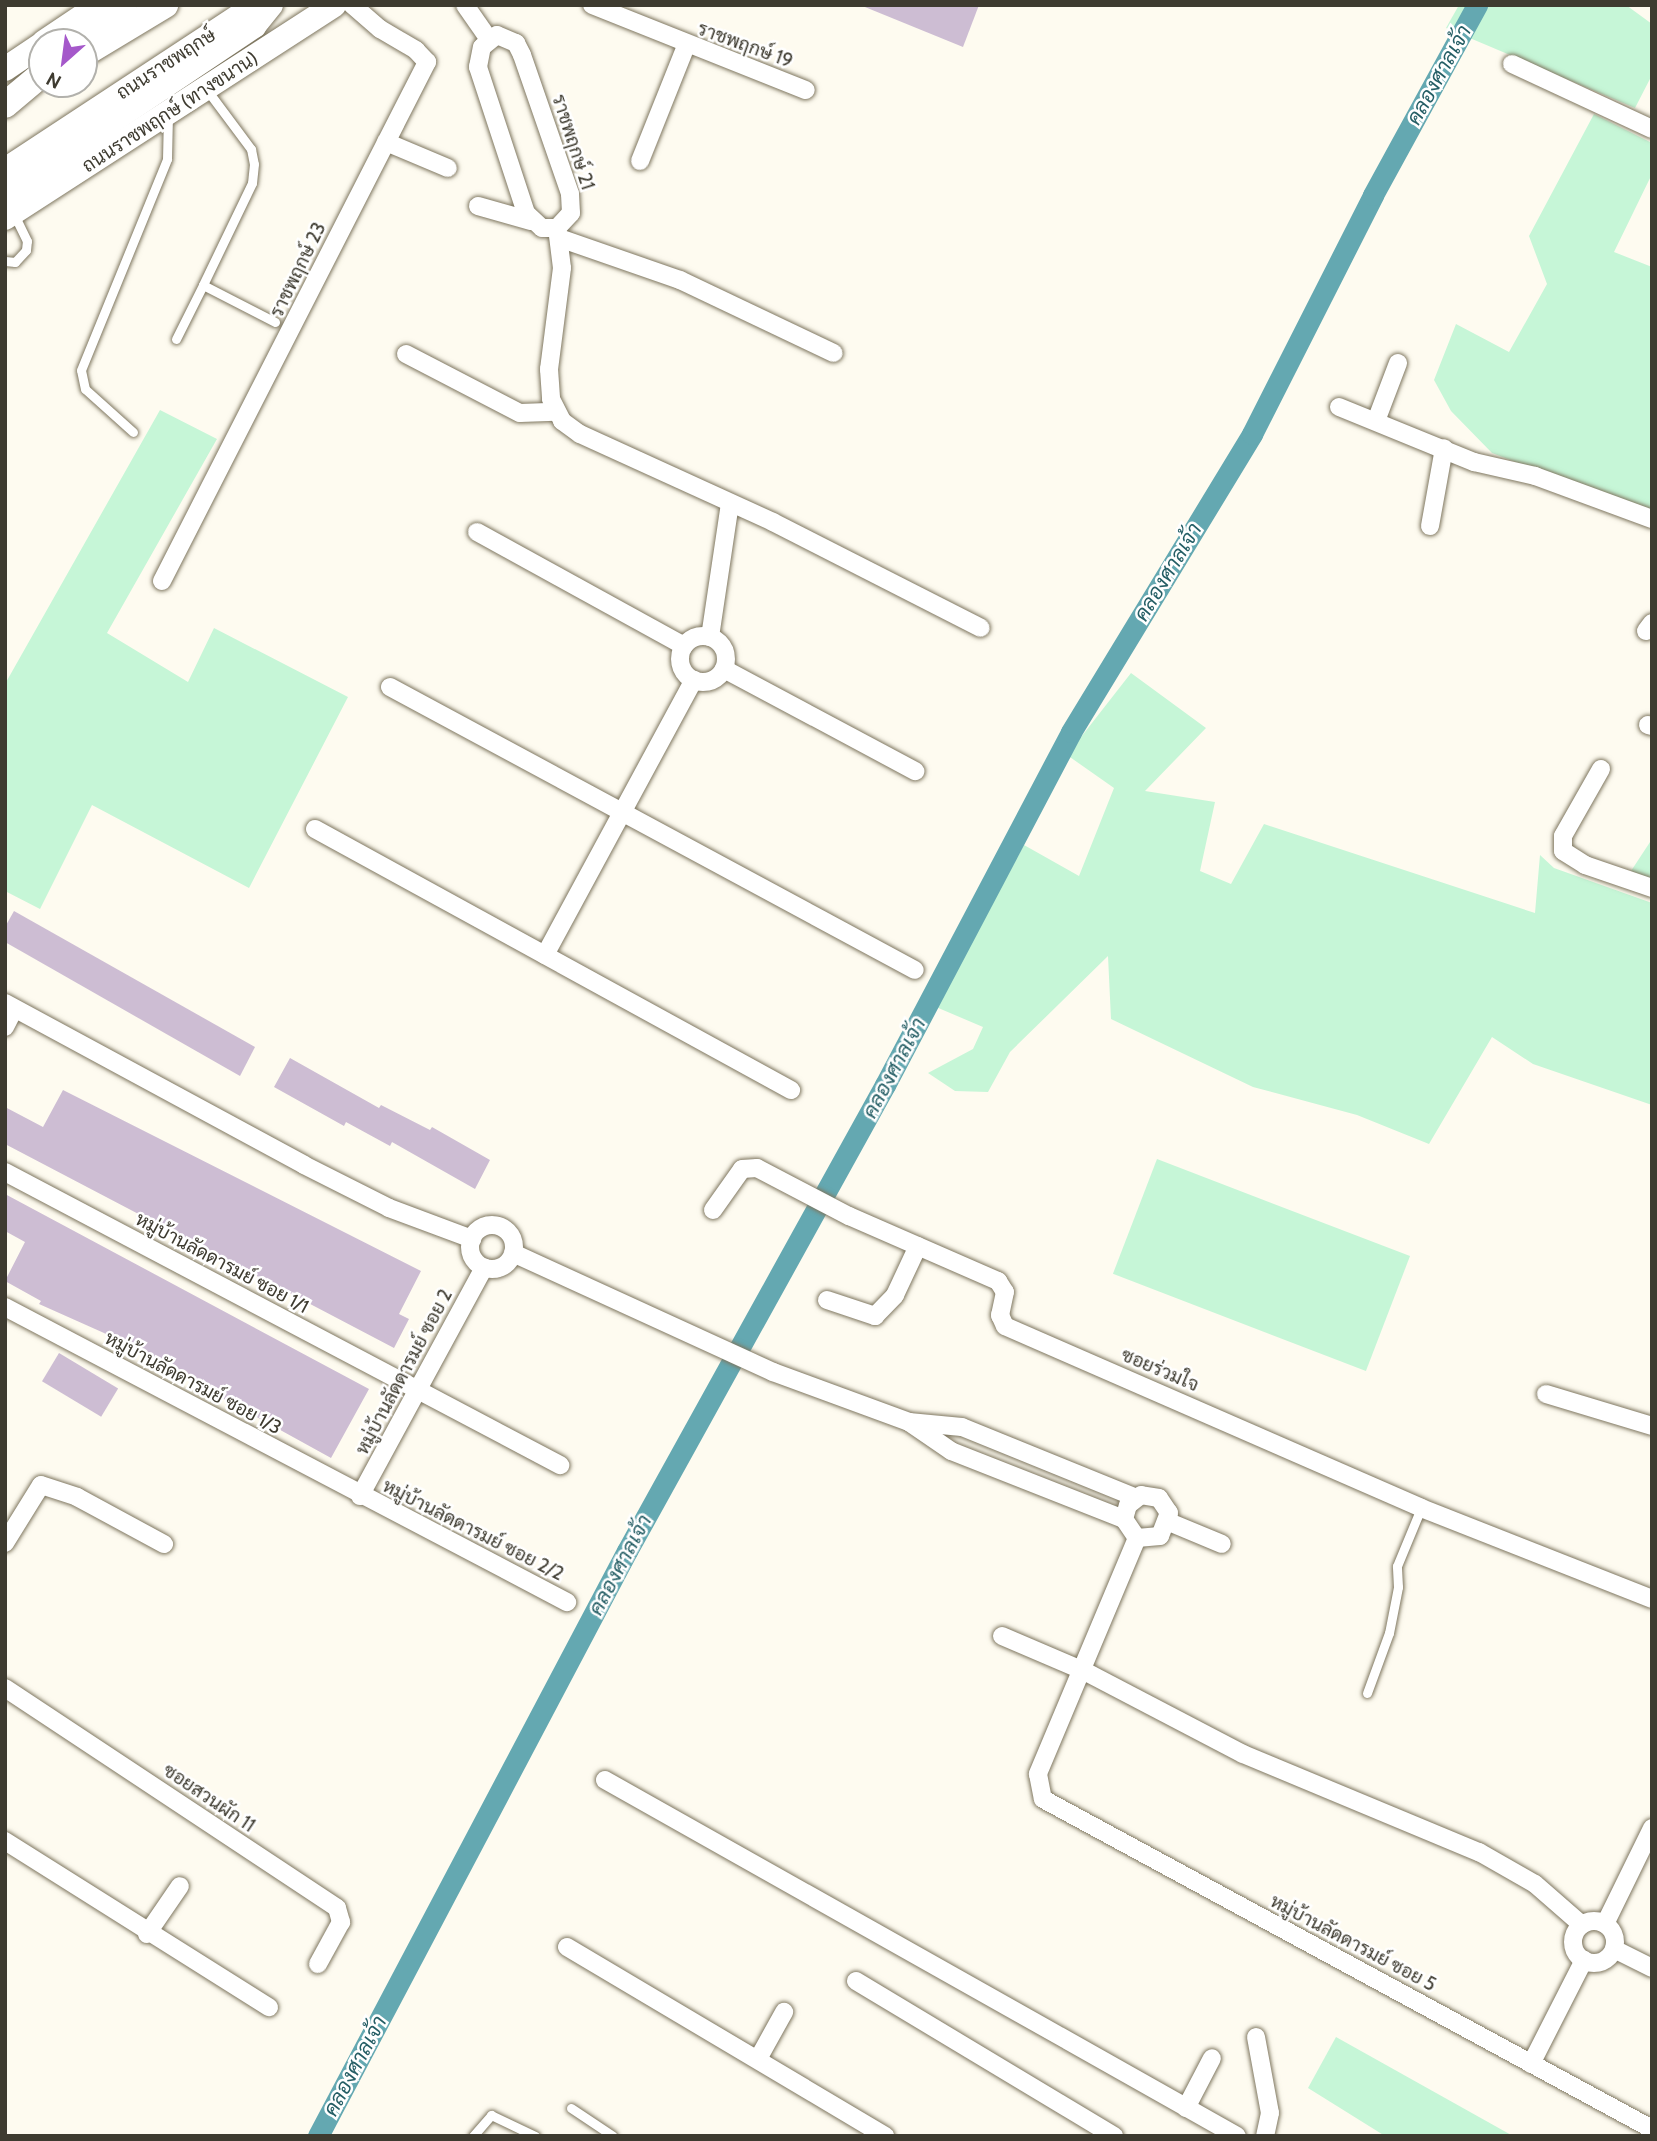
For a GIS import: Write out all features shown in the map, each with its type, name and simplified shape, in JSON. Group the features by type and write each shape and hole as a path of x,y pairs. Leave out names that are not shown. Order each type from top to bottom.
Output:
{"main road":[{"path":"85,27 124,5"},
{"path":"85,27 165,5"},
{"name":"ถนนราชพฤกษ์","path":"5,171 258,5"},
{"path":"8,208 254,26 271,5"},
{"name":"ถนนราชพฤกษ์ (ทางขนาน)","path":"8,208 168,113 334,5"},
{"path":"5,69 28,53"},
{"path":"5,87 28,72"},
{"path":"5,106 28,86"},
{"path":"5,106 28,90"}],"street":[{"name":"ราชพฤกษ์ 23","path":"162,581 426,62 416,50 380,29 352,5"},
{"path":"465,5 488,38 478,57 478,66 531,220"},
{"name":"ราชพฤกษ์ 19","path":"592,5 686,46 806,90"},
{"name":"ราชพฤกษ์ 21","path":"488,38 507,37 522,55 570,194 571,213 559,234"},
{"path":"640,161 686,46"},
{"path":"1512,64 1652,129"},
{"path":"386,142 448,168"},
{"path":"478,206 531,220 542,228 680,280 834,353"},
{"path":"559,234 549,369 555,412 580,434 730,503 981,628"},
{"path":"406,354 520,413 555,412"},
{"path":"1376,421 1398,363"},
{"path":"1339,407 1444,448 1652,519"},
{"path":"1430,526 1444,448"},
{"path":"710,637 730,503"},
{"path":"477,532 684,646"},
{"path":"696,637 710,637 726,654 724,669 711,680 694,680 681,665 684,646 696,637"},
{"path":"724,669 915,771"},
{"path":"545,955 694,680"},
{"path":"390,687 915,970"},
{"path":"1601,769 1563,836 1563,851 1586,865 1652,888"},
{"path":"315,829 791,1090"},
{"path":"5,1027 10,1006 303,1165 389,1208 472,1239"},
{"name":"ซอยร่วมใจ","path":"713,1210 747,1166 849,1216 998,1281 1005,1292 1000,1315 1006,1326 1421,1508 1650,1595"},
{"name":"หมู่บ้านลัดดารมย์ ซอย 1/1","path":"5,1172 418,1393 560,1465"},
{"path":"485,1227 503,1228 514,1244 513,1253 502,1267 484,1268 471,1255 472,1239 485,1227"},
{"path":"827,1300 875,1316 895,1295 918,1246"},
{"path":"513,1253 773,1372 909,1422 951,1451 1124,1519 1137,1538"},
{"name":"หมู่บ้านลัดดารมย์ ซอย 2","path":"360,1496 484,1268"},
{"name":"หมู่บ้านลัดดารมย์ ซอย 1/3","path":"5,1307 360,1496"},
{"path":"1546,1394 1652,1426"},
{"path":"909,1422 962,1427 1135,1497 1159,1498 1169,1513 1169,1522 1160,1536 1137,1538"},
{"path":"5,1543 41,1485 76,1497 164,1544"},
{"name":"หมู่บ้านลัดดารมย์ ซอย 2/2","path":"360,1496 567,1602"},
{"path":"1124,1519 1135,1497"},
{"path":"1169,1522 1222,1544"},
{"path":"1084,1671 1137,1538"},
{"path":"1002,1636 1084,1671 1243,1754 1492,1858 1535,1884 1582,1925"},
{"name":"หมู่บ้านลัดดารมย์ ซอย 5","path":"1084,1671 1038,1774 1038,1790 1052,1806 1652,2129"},
{"name":"ซอยสวนผัก 11","path":"5,1688 337,1908 341,1922 318,1965"},
{"path":"605,1780 1237,2136"},
{"path":"1605,1924 1652,1828"},
{"path":"5,1840 147,1934 269,2007"},
{"path":"147,1934 180,1886"},
{"path":"1584,1960 1574,1943 1582,1925 1593,1921 1605,1924 1614,1935 1614,1949"},
{"path":"567,1947 886,2136"},
{"path":"1584,1960 1598,1962 1614,1949"},
{"path":"1614,1949 1652,1968"},
{"path":"1531,2064 1584,1960"},
{"path":"856,1981 1114,2136"},
{"path":"758,2059 784,2012"},
{"path":"1256,2037 1269,2113 1265,2136"},
{"path":"1186,2108 1212,2058"}],"lane":[{"path":"176,339 252,183 254,164 251,149 206,88"},
{"path":"133,432 85,388 81,370 167,159 168,113"},
{"path":"5,261 15,262 26,250 27,241 8,208"},
{"path":"203,285 275,322"},
{"path":"1367,1693 1389,1633 1398,1587 1397,1566 1421,1508"},
{"path":"571,2108 613,2136"},
{"path":"473,2136 483,2119 491,2115 535,2136"}],"green space":[{"path":"1459,5 1626,5 1652,24 1652,75 1635,108 1446,28"},
{"path":"1594,114 1652,143 1652,174 1614,252 1652,267 1652,514 1492,453 1451,411 1434,380 1456,324 1509,352 1547,284 1529,236"},
{"path":"160,410 217,439 107,633 188,682 214,628 348,697 249,888 92,805 40,909 5,891 5,684"},
{"path":"1131,673 1206,728 1145,791 1215,802 1200,871 1231,884 1264,824 1535,913 1540,855 1554,868 1652,903 1652,1105 1533,1064 1492,1037 1429,1144 1357,1115 1253,1087 1111,1019 1108,956 1010,1052 988,1092 955,1091 928,1073 973,1049 983,1027 936,1007 1024,845 1079,876 1114,788 1067,755"},
{"path":"1652,839 1652,879 1631,871"},
{"path":"1157,1159 1410,1256 1366,1371 1113,1274"},
{"path":"1336,2037 1513,2136 1385,2136 1308,2088"}],"building":[{"path":"860,5 979,5 963,47"},
{"path":"14,911 255,1047 240,1076 5,942 5,927"},
{"path":"290,1058 379,1108 381,1105 430,1130 432,1127 490,1160 475,1189 392,1142 390,1146 346,1122 344,1126 274,1087"},
{"path":"63,1090 421,1271 399,1314 409,1319 394,1348 5,1144 5,1107 43,1127"},
{"path":"5,1194 369,1389 331,1458 104,1333 39,1304 41,1301 5,1281 25,1242 5,1231"},
{"path":"59,1353 118,1389 101,1417 42,1381"}],"waterway":[{"name":"คลองศาลเจ้า","path":"318,2136 627,1551 885,1085 1071,732 1252,434 1373,195 1477,5"}]}
